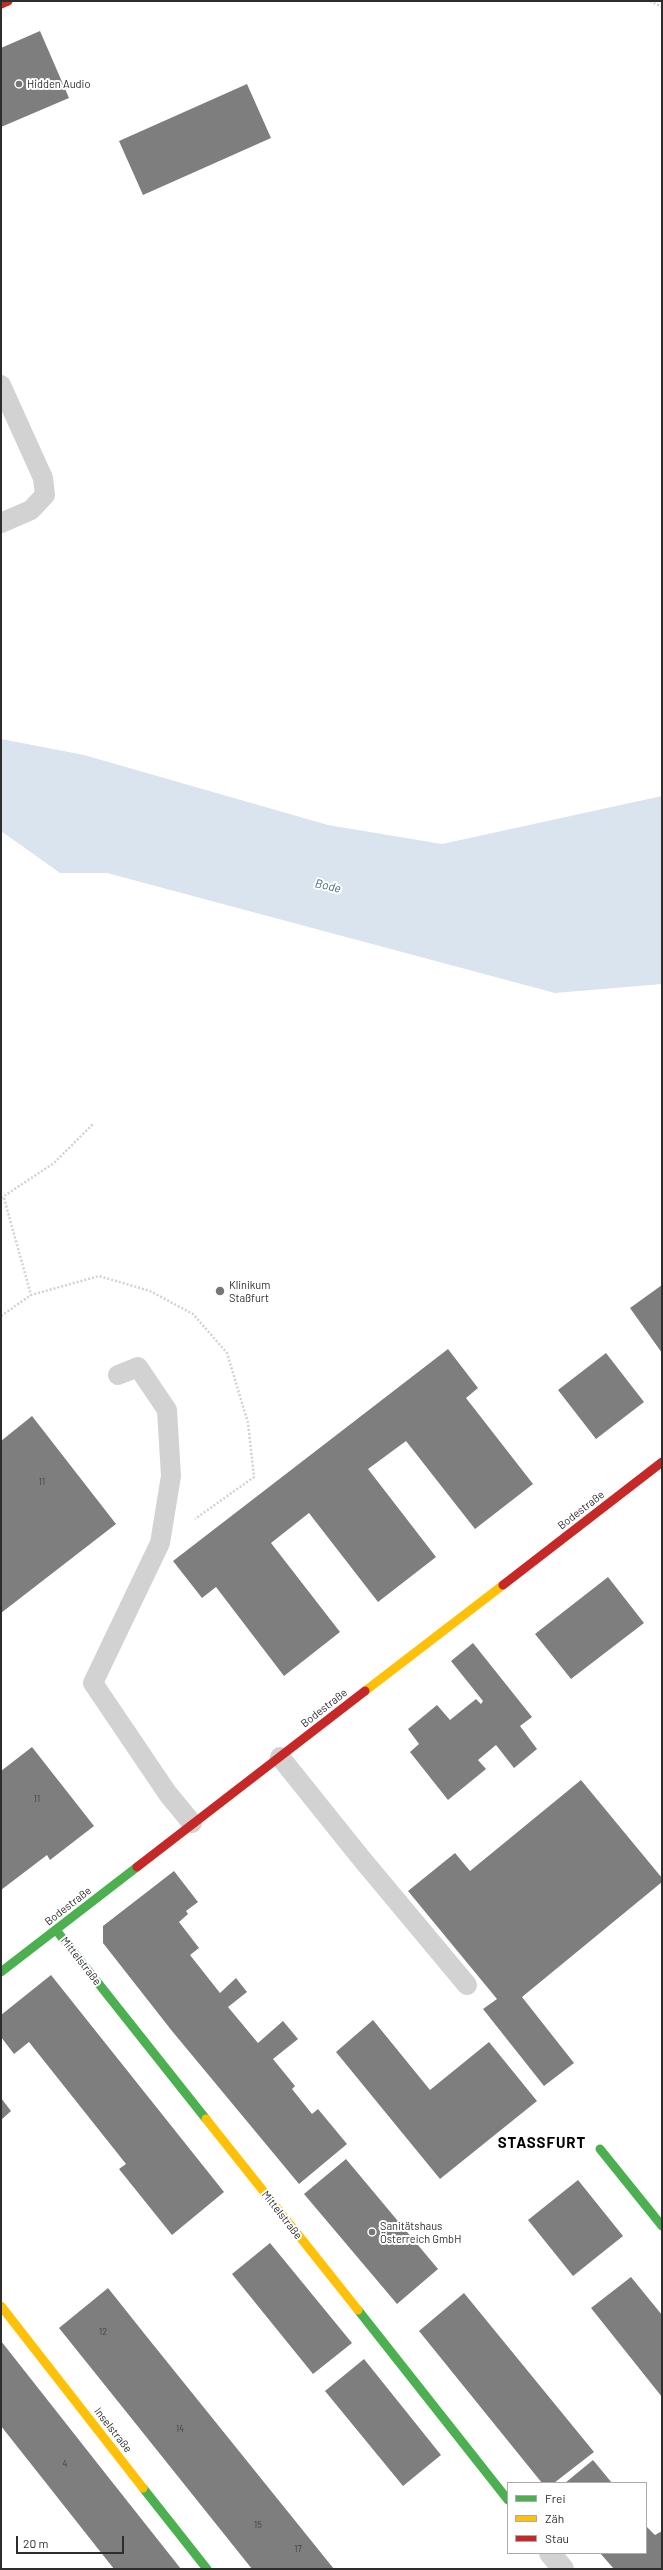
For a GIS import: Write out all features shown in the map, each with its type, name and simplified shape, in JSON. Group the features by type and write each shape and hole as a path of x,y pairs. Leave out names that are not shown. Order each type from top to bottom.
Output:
{"street":[{"path":"1,4 8,1"},
{"name":"Bodestraße","path":"1,1972 192,1823 280,1757 662,1462"},
{"name":"Mittelstraße","path":"56,1930 507,2499"},
{"path":"600,2149 662,2226"},
{"name":"Inselstraße","path":"1,2306 207,2569"},
{"path":"551,2554 562,2569"}],"lane":[{"path":"1,385 43,478 45,495 31,510 1,523"},
{"path":"118,1375 138,1367 167,1410 171,1476 160,1543 93,1683 168,1794 192,1823"},
{"path":"280,1757 361,1858 467,1985"}],"path":[{"path":"650,1 662,7"},
{"path":"1,1198 54,1163 93,1124"},
{"path":"1,1316 31,1296"}],"water":[{"name":"Bode","path":"1,739 84,755 328,825 442,844 662,796 662,984 555,993 107,873 60,873 1,831"}],"building":[{"path":"40,31 69,98 1,127 1,48"},
{"path":"247,84 271,138 143,195 119,141"},
{"path":"662,1285 662,1353 630,1308"},
{"path":"448,1349 478,1388 466,1398 533,1484 475,1529 406,1441 368,1469 436,1557 378,1602 309,1513 271,1543 340,1632 284,1676 216,1587 202,1598 173,1561"},
{"path":"606,1353 644,1402 596,1439 558,1390"},
{"path":"32,1416 116,1524 1,1613 1,1441"},
{"path":"608,1577 644,1623 571,1679 535,1634"},
{"path":"473,1643 532,1717 520,1726 537,1749 514,1768 496,1745 478,1760 486,1769 448,1800 410,1752 419,1744 408,1729 437,1705 450,1720 476,1699 481,1704 483,1701 451,1661"},
{"path":"32,1747 94,1826 50,1860 47,1855 1,1890 1,1771"},
{"path":"581,1780 662,1878 662,1882 522,1997 574,2063 544,2086 483,2009 497,1999 408,1891 455,1853 470,1871"},
{"path":"174,1871 198,1902 186,1911 188,1914 179,1922 199,1948 190,1955 220,1993 236,1978 247,1992 228,2007 258,2043 283,2021 298,2039 273,2059 295,2086 292,2089 312,2114 318,2109 347,2144 299,2184 172,2031 103,1943 103,1926"},
{"path":"51,1975 224,2192 172,2235 119,2169 126,2164 29,2042 14,2054 1,2037 1,2015"},
{"path":"373,2020 430,2090 489,2042 537,2101 440,2179 336,2052"},
{"path":"1,2098 11,2111 1,2120"},
{"path":"346,2159 438,2269 397,2304 304,2194"},
{"path":"578,2180 623,2236 573,2276 528,2220"},
{"path":"270,2243 352,2343 313,2374 232,2274"},
{"path":"631,2277 662,2315 662,2397 591,2308"},
{"path":"108,2288 334,2569 252,2569 59,2328"},
{"path":"464,2293 594,2452 555,2482 541,2482 419,2331"},
{"path":"1,2341 181,2569 114,2569 1,2426"},
{"path":"364,2359 441,2455 403,2486 325,2391"},
{"path":"593,2460 611,2482 566,2482"},
{"path":"647,2527 655,2535 662,2531 662,2569 614,2569 601,2554 647,2554"}],"traffic: fast":[{"path":"1,1972 137,1867"},
{"path":"56,1930 206,2119"},
{"path":"600,2149 662,2226"},
{"path":"358,2310 507,2499"},
{"path":"143,2488 207,2569"}],"traffic: slow":[{"path":"365,1691 503,1585"},
{"path":"206,2119 358,2310"},
{"path":"1,2306 143,2488"}],"traffic: jam":[{"path":"1,4 8,1"},
{"path":"503,1585 662,1462"},
{"path":"137,1867 365,1691"}],"place":[{"name":"Hidden Audio","path":"19,84"},
{"name":"Klinikum Staßfurt","path":"220,1291"},
{"name":"Sanitätshaus Österreich GmbH","path":"372,2232"}],"district":[{"name":"STASSFURT","path":"542,2143"}]}
